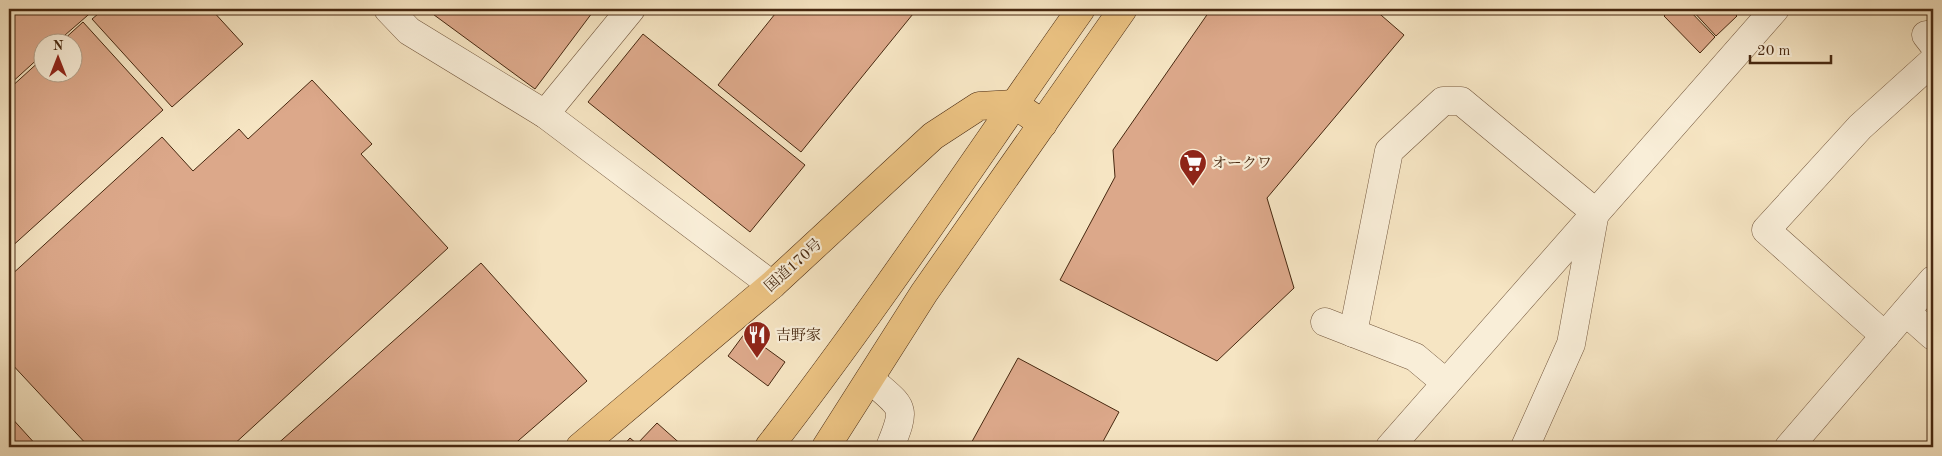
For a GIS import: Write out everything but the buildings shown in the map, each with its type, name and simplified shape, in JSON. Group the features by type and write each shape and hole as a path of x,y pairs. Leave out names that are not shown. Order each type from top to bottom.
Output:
{"highway":[{"path":"769,447 866,317 1081,9"},
{"path":"826,447 924,293 1123,9"},
{"path":"1014,104 1043,124"},
{"name":"国道170号","path":"580,447 772,285 933,136 979,106 1014,104"}],"street":[{"path":"388,9 409,30 545,114 772,285"},
{"path":"545,114 632,9"},
{"path":"1390,447 1775,9"},
{"path":"1885,336 1766,230 1860,127 1933,61"},
{"path":"1353,333 1389,151 1442,100 1461,100 1595,212"},
{"path":"1525,447 1571,344 1595,212"},
{"path":"1789,447 1933,280"},
{"path":"1906,312 1933,336"},
{"path":"1325,322 1415,357 1446,383"},
{"path":"870,379 898,405 902,419 890,447"}],"place":[{"name":"オークワ","path":"1193,187"},
{"name":"吉野家","path":"757,359"}]}
